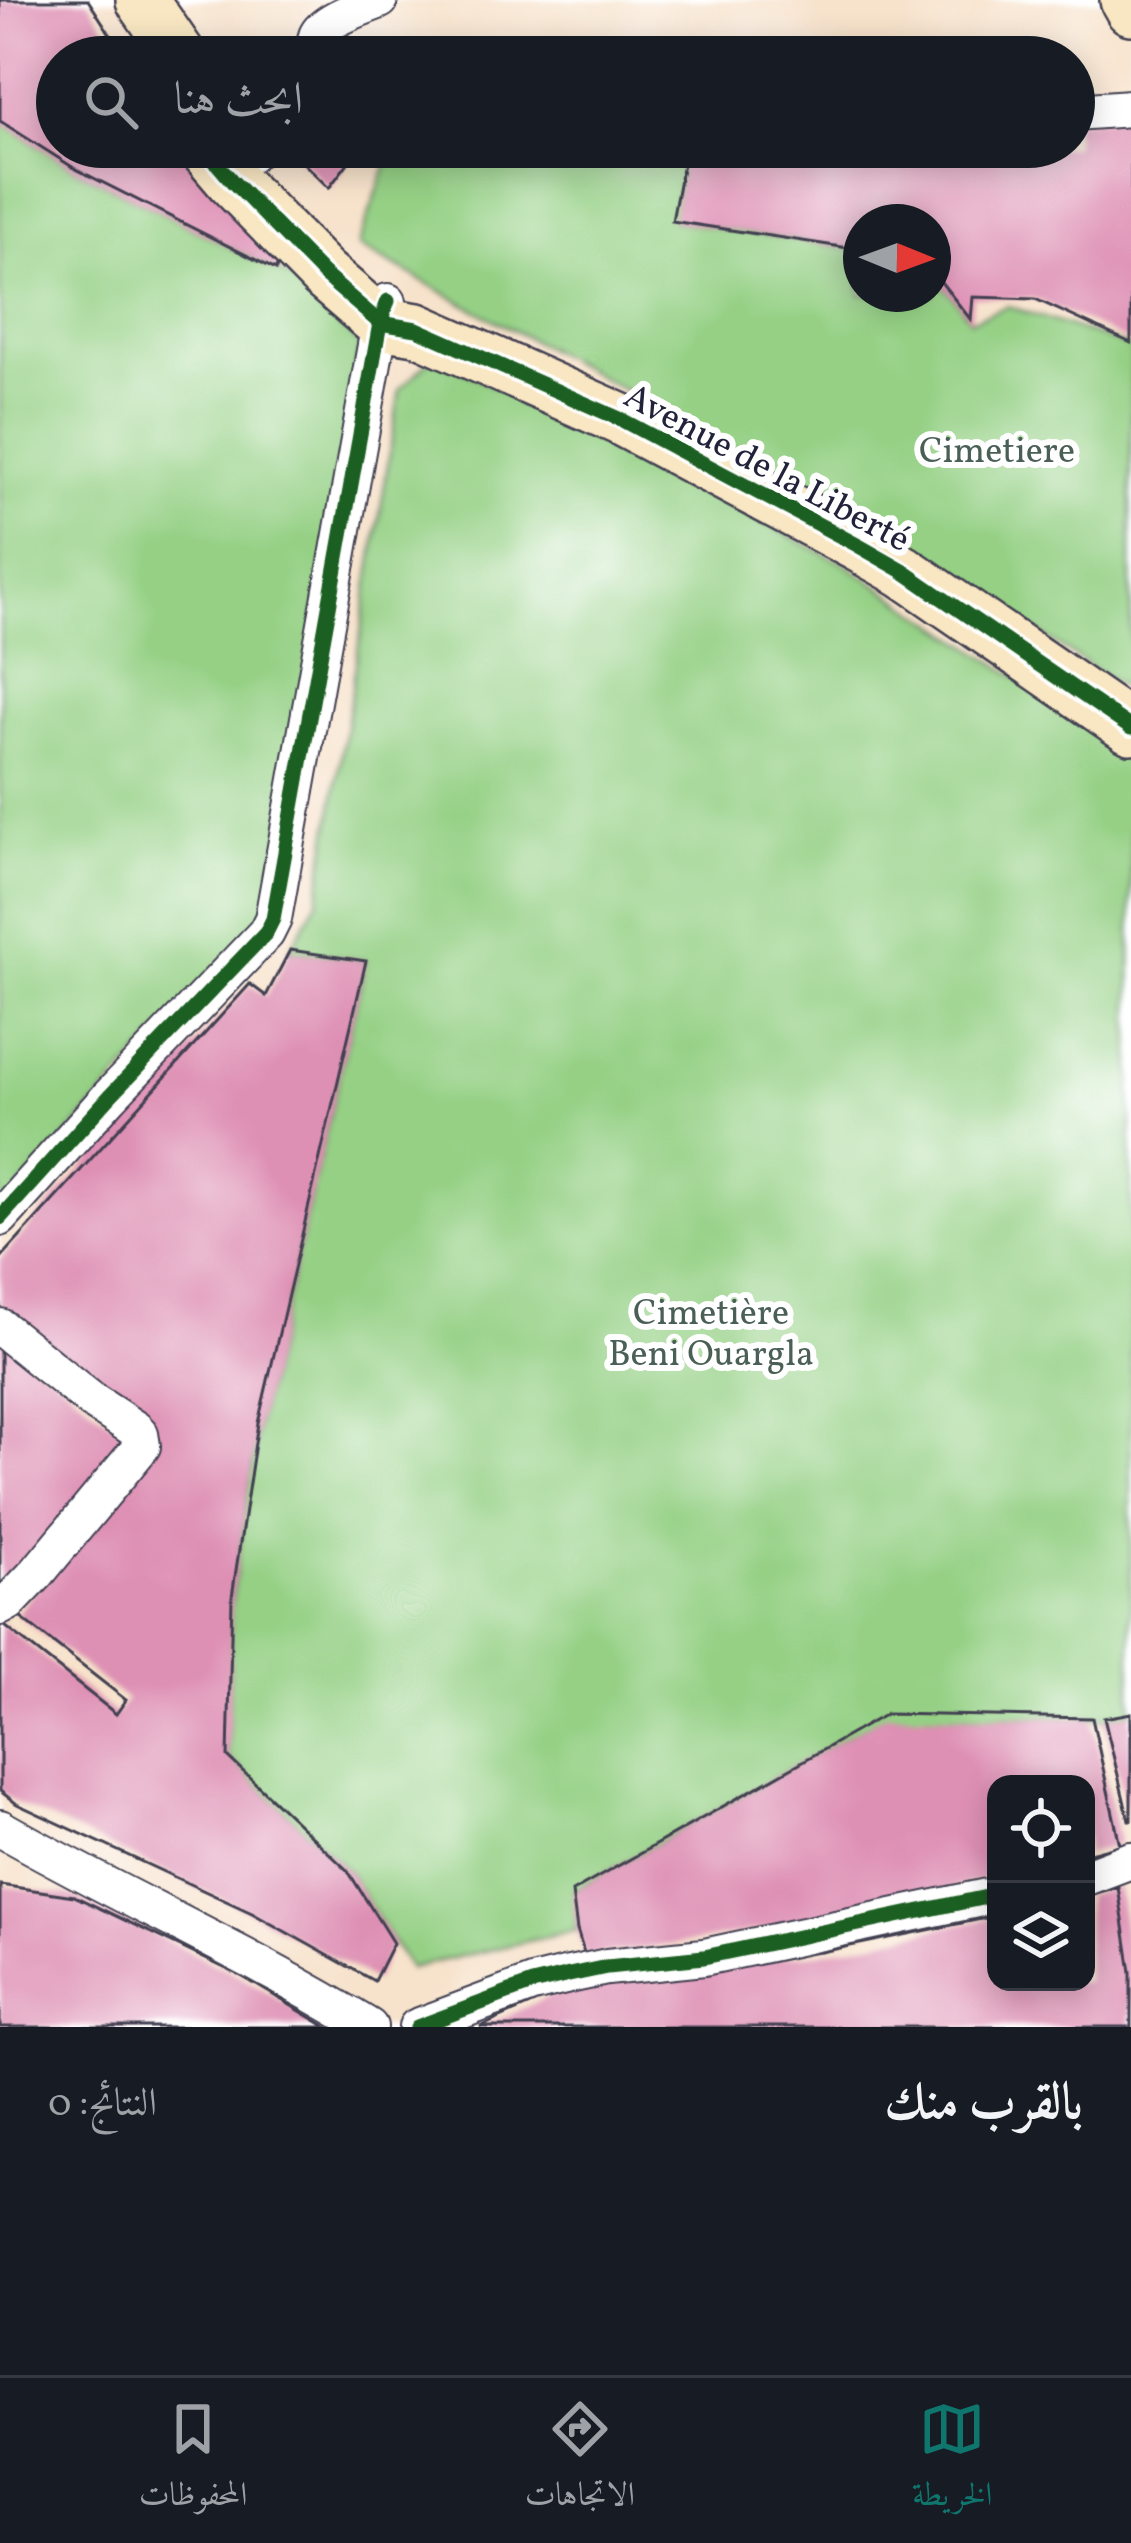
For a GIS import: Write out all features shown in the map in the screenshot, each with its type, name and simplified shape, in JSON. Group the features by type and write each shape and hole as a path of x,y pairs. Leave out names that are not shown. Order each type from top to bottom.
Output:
{"street":[{"path":"104,0 127,36"},
{"path":"142,0 167,36"},
{"path":"315,29 380,0"},
{"path":"1126,0 1131,9"},
{"path":"1095,111 1131,108"},
{"name":"Avenue de la Liberté","path":"257,168 395,318 620,419 859,546 903,571 1131,728"},
{"path":"0,1219 273,920 395,318"},
{"path":"0,1327 135,1430 142,1446 37,1573 0,1607"},
{"path":"7,1837 306,1988 369,2027"},
{"path":"1095,1874 1131,1860"},
{"path":"417,2027 569,1975 704,1957 987,1897"}],"green space":[{"path":"0,121 36,144 36,168 74,168 323,294 339,326 360,345 270,909 0,1211"},
{"name":"Cimetiere","path":"386,168 682,168 673,221 843,247 843,312 951,312 951,295 971,320 1008,306 1131,347 1131,693 876,527 358,246"},
{"name":"Cimetière Beni Ouargla","path":"434,356 847,565 1131,752 1131,1713 1104,1718 886,1715 573,1891 577,1930 409,1968 348,1871 228,1757 231,1607 258,1423 366,961 290,950 318,900 400,389"}],"building":[{"path":"0,0 88,0 111,36 36,36 36,144 0,121"},
{"path":"1131,115 1131,343 1035,299 973,297 971,320 951,295 951,204 843,204 843,247 672,221 682,168 1095,168 1095,119"},
{"path":"74,168 208,168 280,253 276,270"},
{"path":"309,168 344,168 329,188"},
{"path":"290,950 366,961 258,1423 232,1597 228,1757 348,1871 393,1943 374,1981 252,1913 17,1804 0,1791 0,1622 116,1714 126,1700 16,1614 156,1441 0,1317 0,1259 250,984 266,996"},
{"path":"0,1334 139,1444 0,1601"},
{"path":"1131,1713 1131,1820 1129,1820 1104,1718"},
{"path":"886,1714 1092,1718 1120,1845 1095,1852 1095,1775 987,1775 987,1879 861,1912 702,1941 585,1956 572,1892"},
{"path":"0,1885 74,1896 243,1977 327,2027 0,2027"},
{"path":"1118,1887 1131,1972 1131,2027 480,2027 591,1978 821,1952 987,1918 987,1991 1095,1991 1095,1893"}],"cycle path":[{"path":"221,168 323,274 380,323 417,329 620,419 859,546 903,571 1131,728"},
{"path":"0,1218 266,933 273,919 380,323 388,301"},
{"path":"417,2027 569,1975 704,1957 987,1897"}]}
